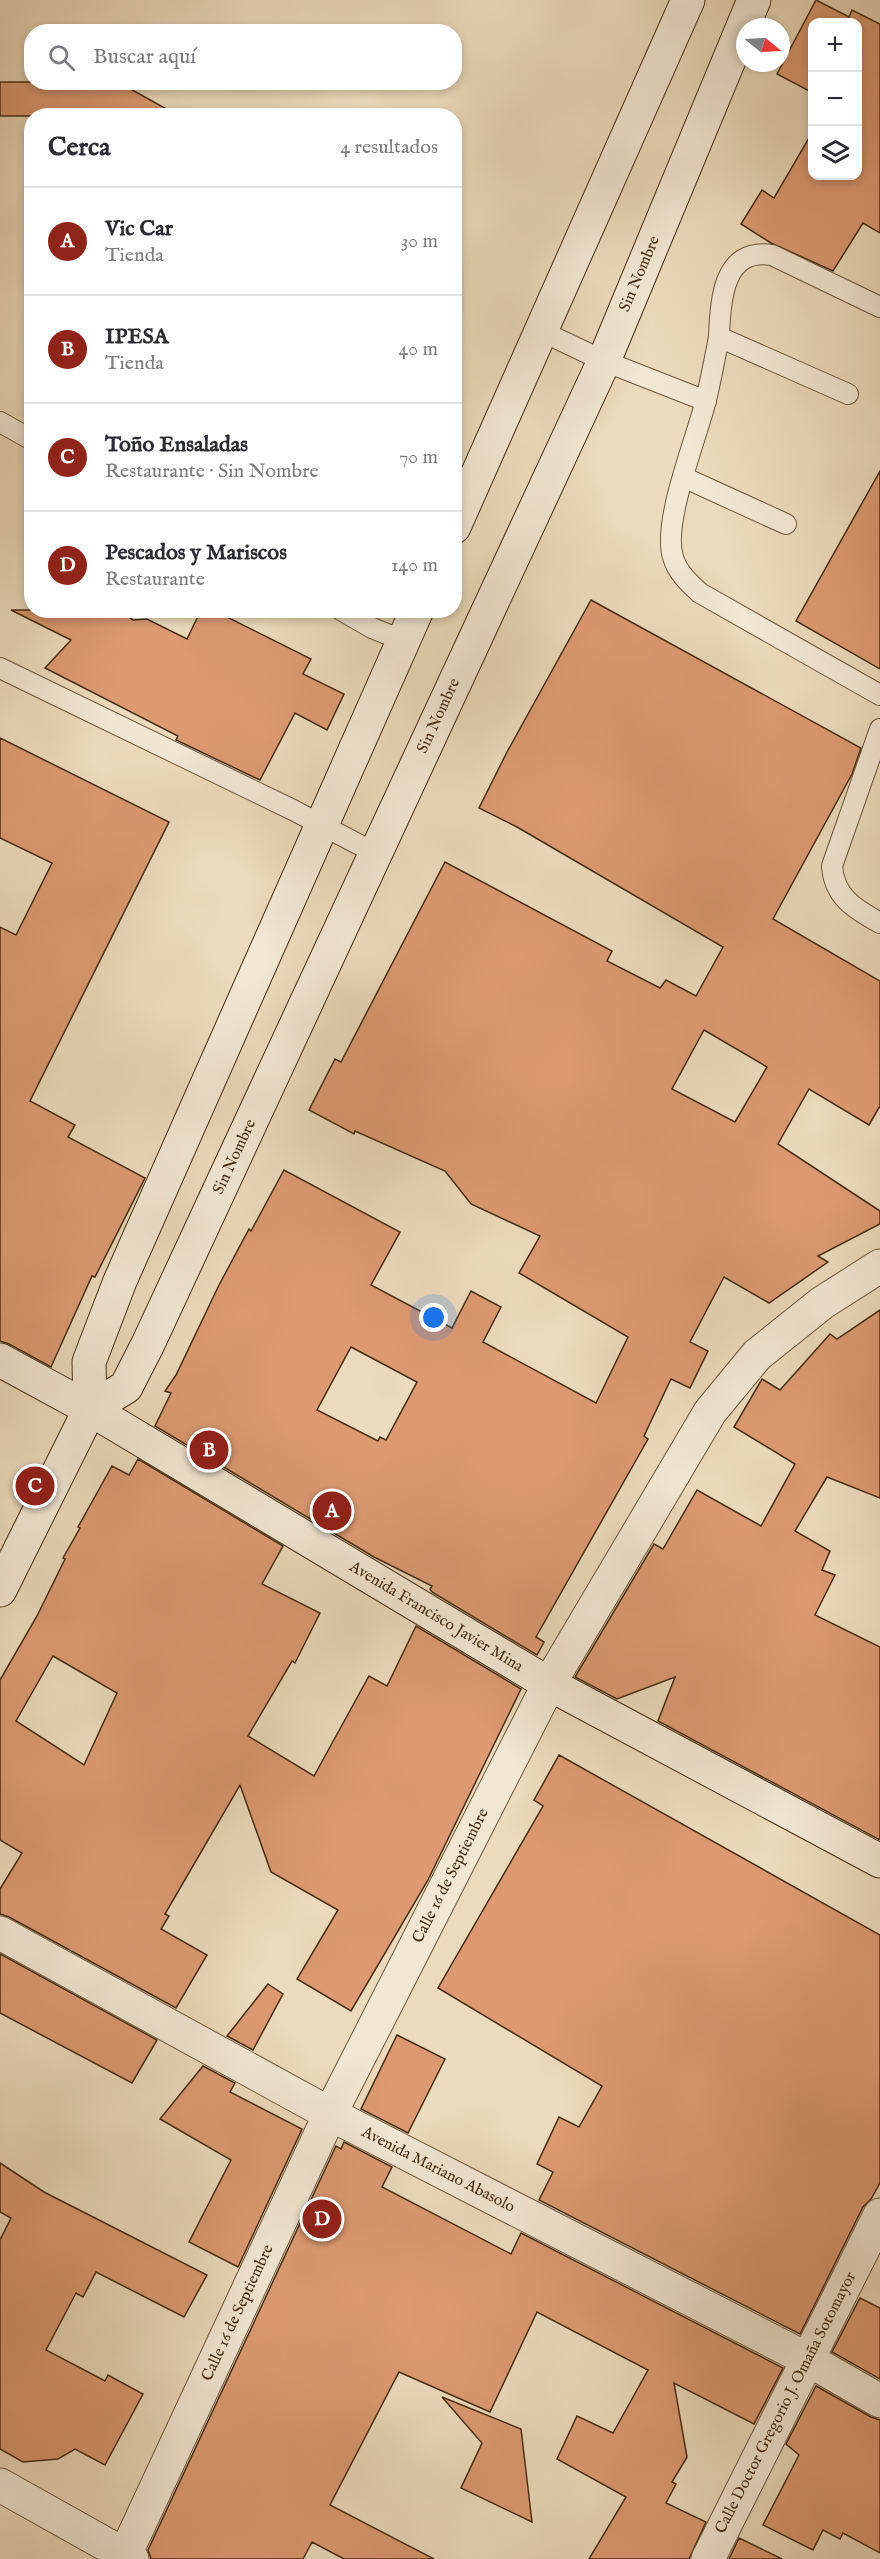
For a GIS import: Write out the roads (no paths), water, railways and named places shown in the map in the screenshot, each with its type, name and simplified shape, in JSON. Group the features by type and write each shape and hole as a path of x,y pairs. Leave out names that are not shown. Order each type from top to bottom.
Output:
{"street":[{"path":"462,509 688,0"},
{"name":"Sin Nombre","path":"90,1409 126,1387 148,1344 604,361 754,0"},
{"path":"0,1590 90,1409 89,1362 120,1281 414,618"},
{"name":"Calle 16 de Septiembre","path":"127,2558 330,2114 549,1684 710,1412 757,1354 822,1303 880,1266"},
{"name":"Avenida Francisco Javier Mina","path":"0,1360 90,1409 549,1684 880,1861"},
{"name":"Avenida Mariano Abasolo","path":"0,1933 330,2114 807,2359 880,2401"},
{"name":"Calle Doctor Gregorio J. Omaña Sotomayor","path":"708,2559 880,2215"},
{"path":"0,2485 127,2558"}],"lane":[{"path":"880,307 772,255 760,253 744,257 730,273 720,305 719,337 706,401 682,477 671,534 672,556 682,576 700,593 880,695"},
{"path":"541,331 604,361 706,401"},
{"path":"719,337 848,394"},
{"path":"0,422 24,436"},
{"path":"682,477 786,524"},
{"path":"356,618 404,641"},
{"path":"0,668 375,853"},
{"path":"880,729 832,866 833,882 843,897 880,923"}],"place":[{"name":"IPESA","path":"209,1450"},
{"name":"Toño Ensaladas","path":"35,1486"},
{"name":"Vic Car","path":"332,1511"},
{"name":"Pescados y Mariscos","path":"322,2219"}]}
